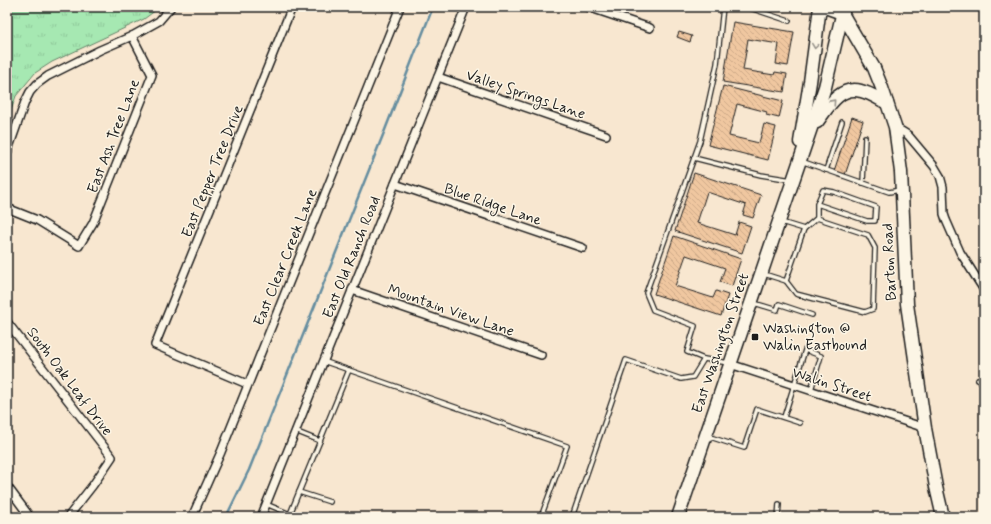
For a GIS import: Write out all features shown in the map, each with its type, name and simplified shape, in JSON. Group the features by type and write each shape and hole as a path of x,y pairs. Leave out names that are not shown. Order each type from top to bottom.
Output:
{"main road":[{"name":"East Washington Street","path":"793,180 810,82 820,7"},
{"name":"East Washington Street","path":"678,517 825,87 842,10"},
{"name":"Barton Road","path":"842,10 874,68 895,127 901,172 907,304 925,428 943,517"},
{"path":"809,133 832,101 847,91 860,90 887,103"}],"street":[{"path":"7,153 25,102 30,92 37,84 48,76 132,36 159,21 171,7"},
{"name":"East Pepper Tree Drive","path":"248,384 155,345 292,7"},
{"name":"East Clear Creek Lane","path":"192,517 218,458 400,7"},
{"name":"East Old Ranch Road","path":"261,517 466,7"},
{"path":"588,7 650,28"},
{"path":"820,7 842,10"},
{"name":"East Ash Tree Lane","path":"7,208 37,220 79,246 93,223 152,75 132,36"},
{"name":"Valley Springs Lane","path":"438,77 606,134"},
{"path":"895,127 908,135 934,166 940,176 946,220 960,252 984,290"},
{"name":"Blue Ridge Lane","path":"395,184 583,248"},
{"name":"Mountain View Lane","path":"352,290 541,355"},
{"name":"South Oak Leaf Drive","path":"7,322 112,457 93,485 68,517"},
{"name":"Walin Street","path":"730,364 925,428"},
{"path":"7,486 30,517"}],"lane":[{"path":"723,7 717,64 700,140 646,293 653,310 695,326 687,352 704,359 730,364"},
{"path":"747,7 789,21"},
{"path":"826,170 842,122"},
{"path":"863,183 865,138"},
{"path":"694,158 760,175 793,180"},
{"path":"800,161 889,192 902,190"},
{"path":"786,281 804,230 817,218 817,204 823,190 834,192 876,207 875,221 866,221 817,204"},
{"path":"761,273 786,281 796,294 865,312 874,309 875,248 868,236 817,218"},
{"path":"779,222 804,230"},
{"path":"751,302 777,310 779,304 812,315"},
{"path":"784,417 804,350 821,356 811,391"},
{"path":"572,517 626,360 687,379 693,377 704,359"},
{"path":"323,361 567,446 542,517"},
{"path":"290,514 349,370"},
{"path":"978,380 984,383"},
{"path":"706,436 744,448 757,409 800,423"},
{"path":"295,431 320,441"},
{"path":"299,492 330,502"},
{"path":"266,504 297,517"},
{"path":"778,517 779,504"}],"green space":[{"path":"7,7 160,7 144,19 52,62 35,73 16,96 7,122"}],"building":[{"path":"733,22 794,32 788,66 776,64 779,44 748,39 743,70 774,75 775,72 787,74 784,92 723,82"},
{"path":"679,32 692,36 690,42 677,37"},
{"path":"723,86 783,101 779,118 766,115 767,112 737,104 729,136 759,143 764,124 776,127 768,160 708,145"},
{"path":"852,117 863,121 845,175 834,171"},
{"path":"694,173 761,195 753,218 743,215 746,205 707,192 697,223 735,235 739,222 751,226 742,253 675,231"},
{"path":"674,236 741,259 732,286 720,282 725,268 686,255 675,286 713,298 716,291 728,295 721,316 654,294"}],"waterway":[{"path":"226,517 249,470 433,7"}],"place":[{"name":"Washington @ Walin Eastbound","path":"755,337"}]}
